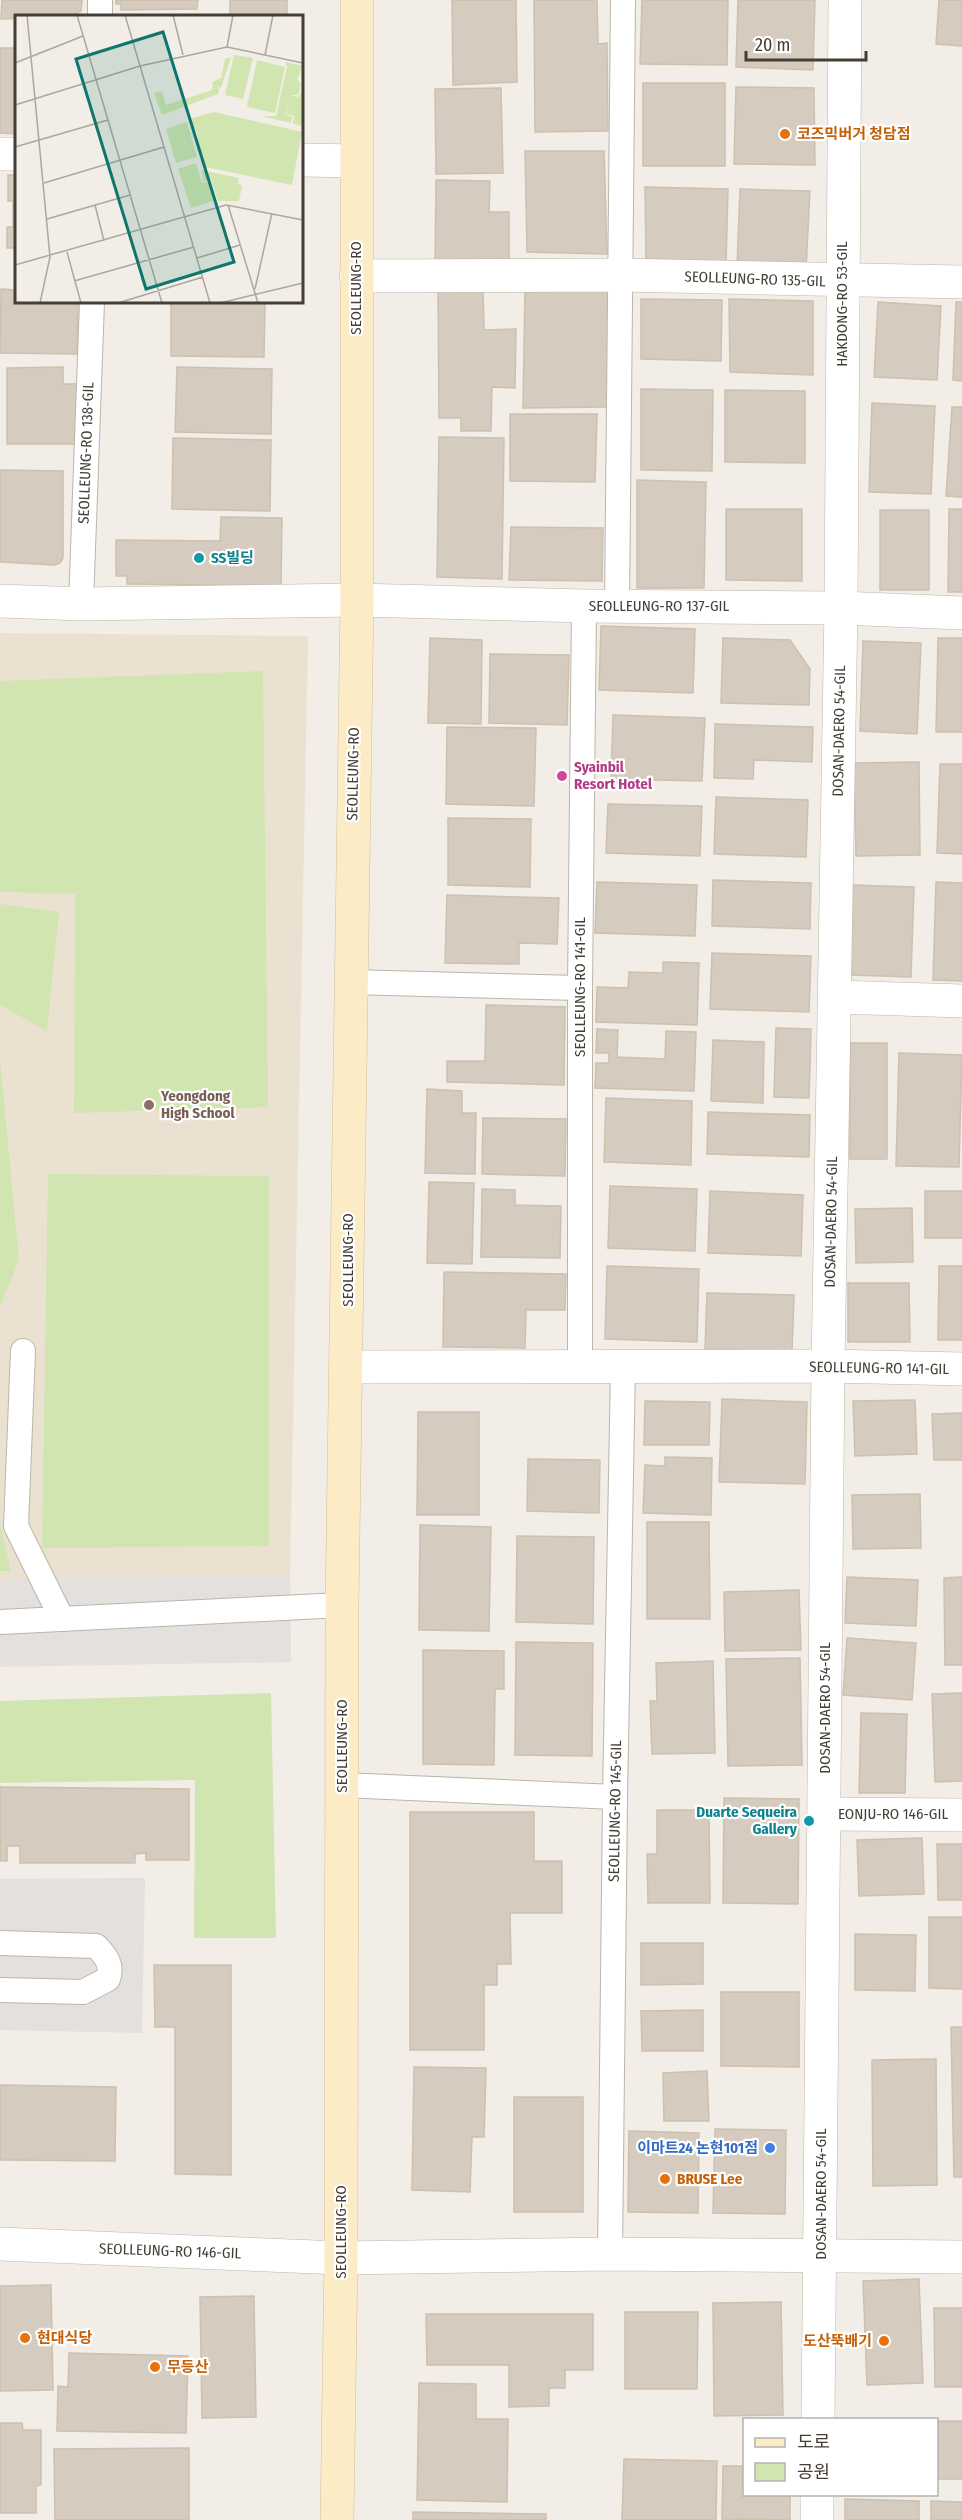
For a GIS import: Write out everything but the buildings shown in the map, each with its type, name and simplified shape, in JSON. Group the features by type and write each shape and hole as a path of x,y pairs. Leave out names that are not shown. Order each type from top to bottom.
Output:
{"main road":[{"name":"SEOLLEUNG-RO","path":"337,2520 341,2258 342,1605 348,1367 349,982 357,600 357,0"}],"street":[{"name":"HAKDONG-RO 53-GIL","path":"841,608 845,0"},
{"path":"303,160 356,161"},
{"name":"SEOLLEUNG-RO 135-GIL","path":"356,276 619,275 962,282"},
{"path":"0,601 81,604 357,600"},
{"name":"SEOLLEUNG-RO 137-GIL","path":"357,600 584,606 841,608 962,613"},
{"name":"DOSAN-DAERO 54-GIL","path":"818,2418 828,1366 841,608"},
{"path":"836,998 962,1001"},
{"name":"SEOLLEUNG-RO 141-GIL","path":"348,1367 828,1366 962,1369"},
{"name":"EONJU-RO 146-GIL","path":"824,1814 962,1815"},
{"name":"SEOLLEUNG-RO 146-GIL","path":"0,2244 341,2258"},
{"path":"341,2258 610,2254 962,2257"},
{"path":"817,2496 817,2520"}],"lane":[{"path":"617,606 623,0"},
{"name":"SEOLLEUNG-RO 138-GIL","path":"81,604 92,303"},
{"name":"SEOLLEUNG-RO 141-GIL","path":"580,1368 580,988 584,606"},
{"path":"349,982 580,988"},
{"path":"23,1351 16,1526 62,1619"},
{"name":"SEOLLEUNG-RO 145-GIL","path":"610,2254 623,1368"},
{"path":"0,1622 342,1605"},
{"path":"342,1785 615,1797"},
{"path":"0,1943 96,1946 106,1956 111,1970 108,1979 83,1992 0,1990"}],"shaded area":[{"name":"Yeongdong High School","path":"0,633 308,636 290,1575 291,1662 0,1667"},
{"path":"290,1575 291,1662 0,1665 0,1579"},
{"path":"145,1878 142,2033 0,2030 0,1879"}],"green space":[{"path":"263,671 268,1107 74,1113 75,894 0,892 0,681"},
{"path":"0,904 59,912 47,1031 0,1005"},
{"path":"0,1060 19,1260 0,1307"},
{"path":"48,1174 269,1176 269,1546 42,1548"},
{"path":"0,1525 11,1571 0,1571"},
{"path":"271,1693 276,1938 194,1938 195,1780 0,1783 0,1701"}],"place":[{"name":"코즈믹버거 청담점","path":"785,134"},
{"name":"SS빌딩","path":"199,558"},
{"name":"Syainbil Resort Hotel","path":"562,776"},
{"name":"Yeongdong High School","path":"149,1105"},
{"name":"Duarte Sequeira Gallery","path":"809,1821"},
{"name":"이마트24 논현101점","path":"770,2148"},
{"name":"BRUSE Lee","path":"665,2179"},
{"name":"현대식당","path":"25,2338"},
{"name":"도산뚝배기","path":"884,2341"},
{"name":"무등산","path":"155,2367"}]}
